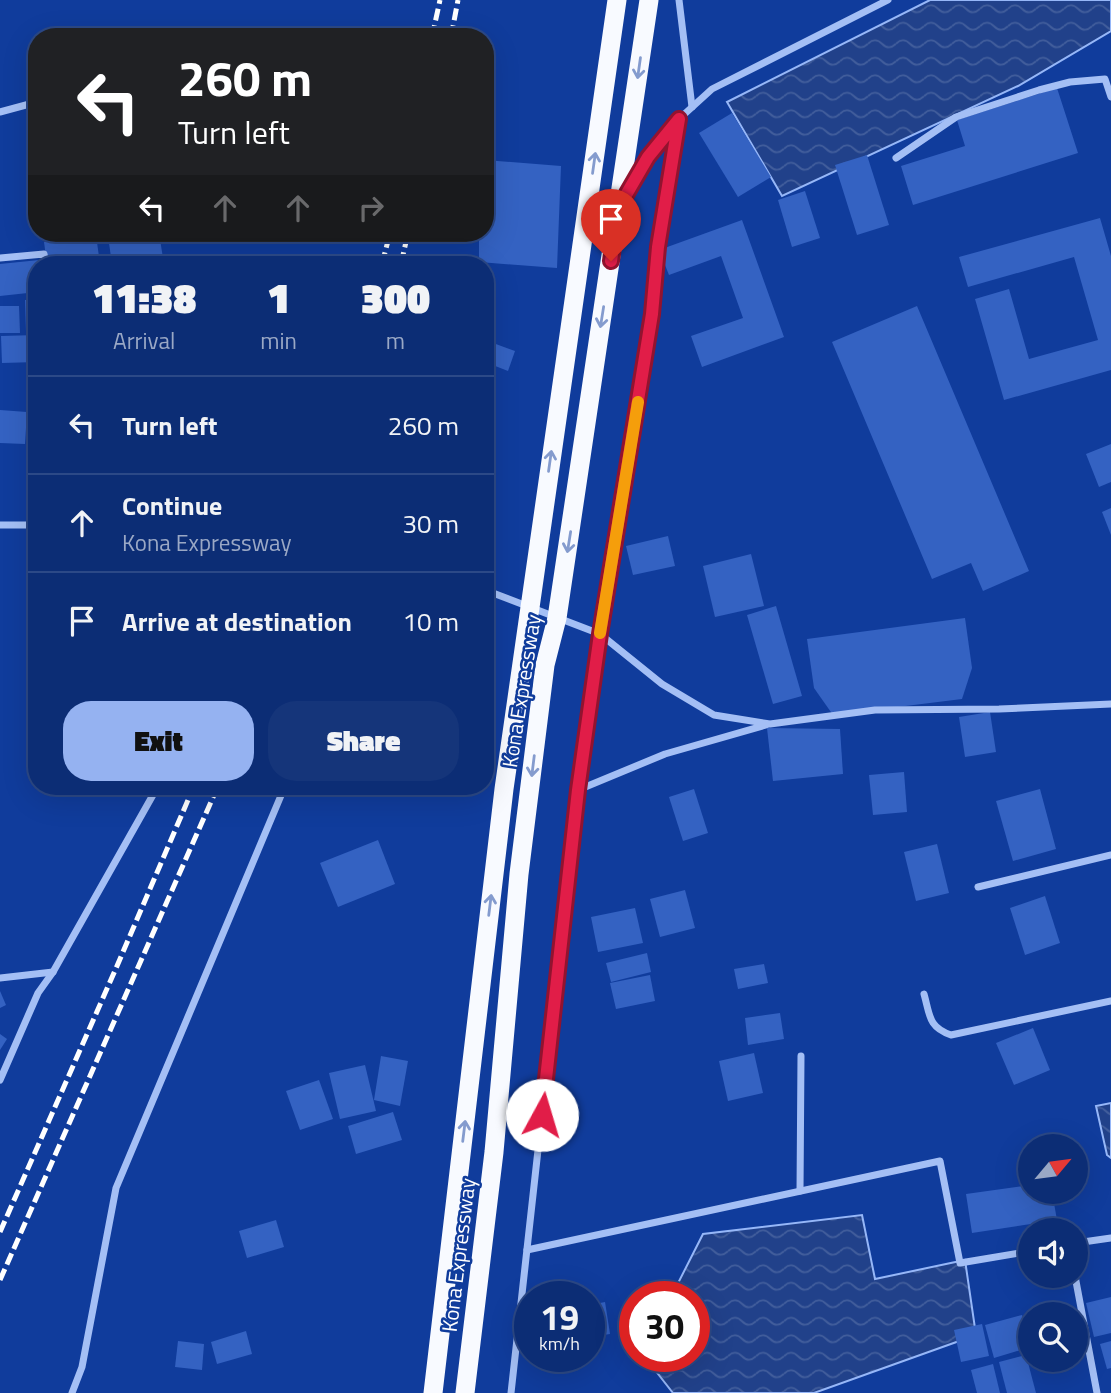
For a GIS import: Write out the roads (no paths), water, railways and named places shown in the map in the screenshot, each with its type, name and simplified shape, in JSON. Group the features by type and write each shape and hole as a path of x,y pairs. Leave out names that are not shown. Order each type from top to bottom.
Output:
{"highway":[{"name":"Kona Expressway","path":"433,1393 504,789 617,0"},
{"name":"Kona Expressway","path":"465,1393 494,1152 519,874 545,665 557,618 649,0"}],"street":[{"path":"679,0 692,107"},
{"path":"619,207 648,157 679,119 712,89 888,0"},
{"path":"896,158 956,117 1039,90 1070,82 1105,79 1111,97"},
{"path":"0,112 28,104"},
{"path":"512,1393 578,790 600,634 652,314 658,247 679,119"},
{"path":"0,258 44,256"},
{"path":"0,525 28,525"},
{"path":"494,593 600,634 662,684 714,715 769,724"},
{"path":"578,790 665,754 769,724 875,710 999,709 1111,704"},
{"path":"0,1080 38,993 153,795"},
{"path":"72,1393 82,1367 116,1188 281,795"},
{"path":"978,887 1111,855"},
{"path":"0,978 52,972"},
{"path":"924,994 932,1024 939,1031 951,1035 1111,1001"},
{"path":"800,1191 801,1056"},
{"path":"527,1250 940,1161 960,1263 1018,1253"},
{"path":"1088,1241 1111,1238"},
{"path":"1077,1288 1097,1393"}],"water":[{"path":"930,0 1111,0 1111,31 1018,86 782,196 727,102"},
{"path":"1111,1103 1111,1158 1107,1155 1096,1106"},
{"path":"862,1215 875,1279 965,1260 976,1335 814,1393 673,1393 657,1372 710,1372 710,1281 679,1281 703,1234"}],"railway":[{"path":"434,28 440,0"},
{"path":"453,28 458,0"},
{"path":"384,256 388,242"},
{"path":"403,256 406,242"},
{"path":"0,1232 190,795"},
{"path":"0,1280 214,795"}]}
